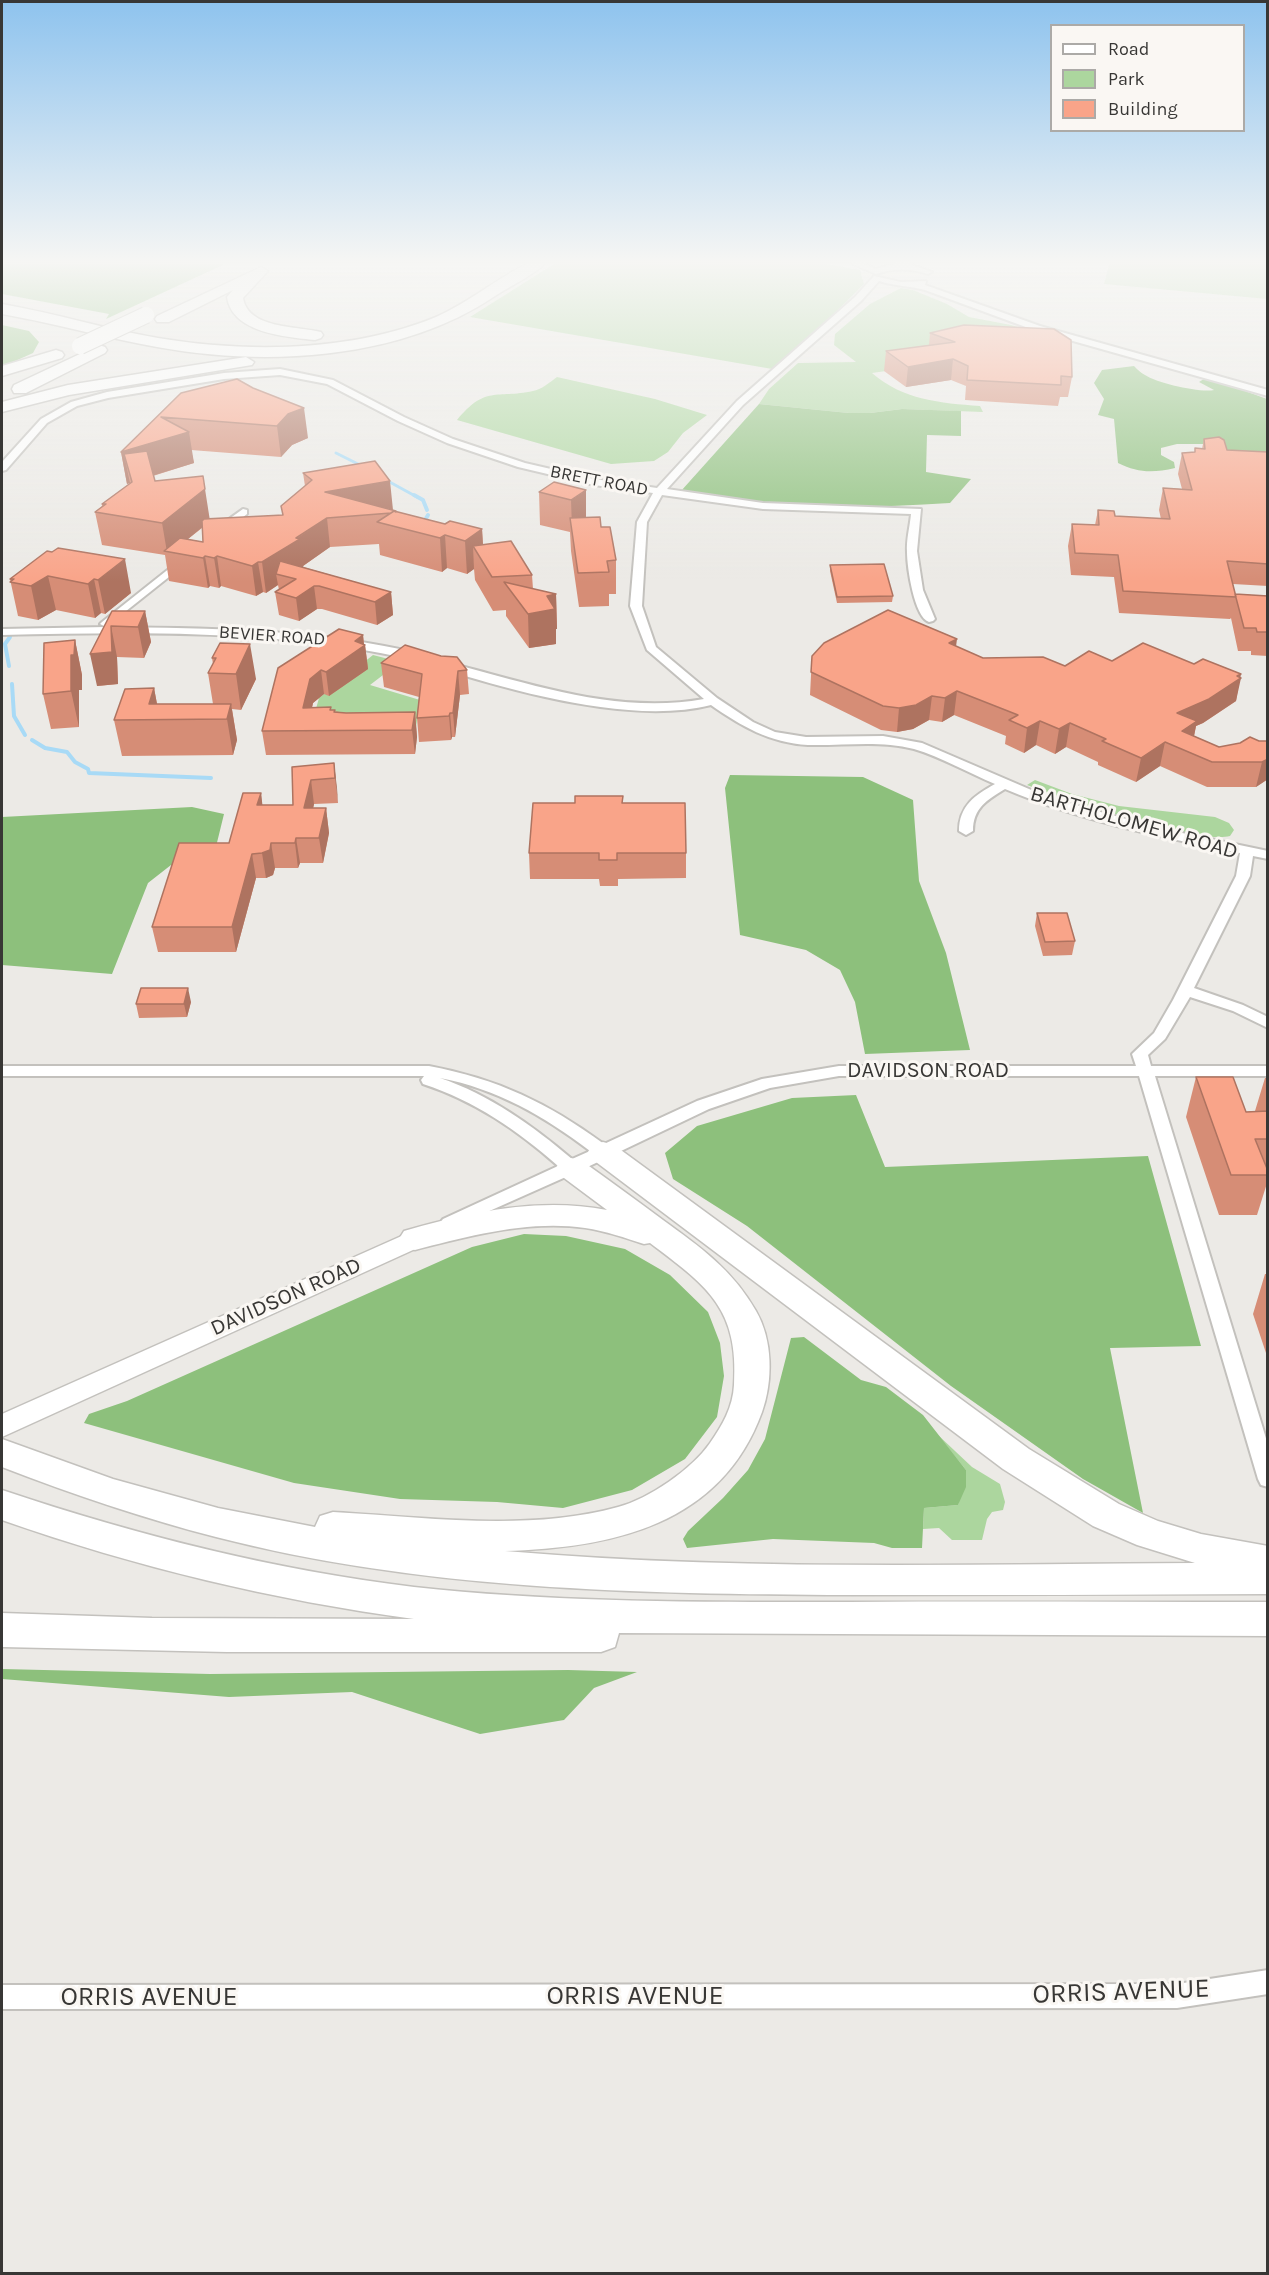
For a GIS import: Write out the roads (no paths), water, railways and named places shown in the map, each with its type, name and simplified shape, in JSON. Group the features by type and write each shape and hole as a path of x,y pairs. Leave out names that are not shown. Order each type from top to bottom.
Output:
{"highway":[{"path":"2,383 29,370"},
{"path":"2,399 59,370"},
{"path":"2,407 68,390 197,370"},
{"path":"603,1152 1016,1460 1106,1515 1150,1534 1201,1549 1268,1562"},
{"path":"111,1492 320,1526 480,1536 555,1534 589,1530 621,1522 647,1512 712,1468 738,1430 751,1395 753,1357 743,1317 718,1282 703,1266 571,1168"},
{"path":"415,1239 520,1216 563,1214 597,1218 632,1228 673,1245"},
{"path":"2,1453 49,1472 207,1520 317,1543 446,1563 579,1574 732,1580 1268,1578"},
{"path":"2,1505 125,1546 250,1576 352,1594 443,1605 575,1615 678,1618 1268,1619"},
{"path":"2,1630 131,1635 307,1637 762,1634 1027,1619"}],"main road":[{"name":"DAVIDSON ROAD","path":"2,1426 415,1239"}],"street":[{"name":"BARTHOLOMEW ROAD","path":"777,370 740,403 658,493 642,522 636,606 651,648 713,701 749,725 772,735 806,741 864,739 901,742 932,751 1004,784 1116,822 1247,853 1243,876 1185,990 1160,1036 1140,1054 1144,1070"},
{"path":"1195,370 1268,393"},
{"name":"BRETT ROAD","path":"2,468 51,415 84,400 241,373 300,374 330,382 425,431 491,455 561,475 658,493 763,506 917,511 912,551 917,590 929,619"},
{"path":"209,540 243,513"},
{"path":"98,631 193,552"},
{"name":"BEVIER ROAD","path":"2,632 190,631 300,636 349,642 433,661 539,693 598,703 663,706 702,704 713,701"},
{"path":"966,831 967,811 974,802 1004,784"},
{"path":"1247,853 1268,855"},
{"path":"1185,990 1238,1008 1268,1023"},
{"path":"1144,1070 1268,1479"},
{"path":"2,1071 438,1073 494,1087 530,1102 563,1121 603,1152"},
{"name":"DAVIDSON ROAD","path":"415,1239 702,1105 768,1083 839,1071 1268,1071"},
{"path":"399,1073 448,1086 498,1111 523,1127 571,1168"},
{"name":"ORRIS AVENUE","path":"2,1997 1177,1996 1268,1982"}],"waterway":[{"path":"336,453 364,467"},
{"path":"386,480 417,497"},
{"path":"414,495 423,500 427,510"},
{"path":"424,522 428,515"},
{"path":"9,666 5,644 10,637"},
{"path":"12,684 14,716 25,735"},
{"path":"32,740 45,748 67,752 75,762 88,769 89,773 211,778"}]}
